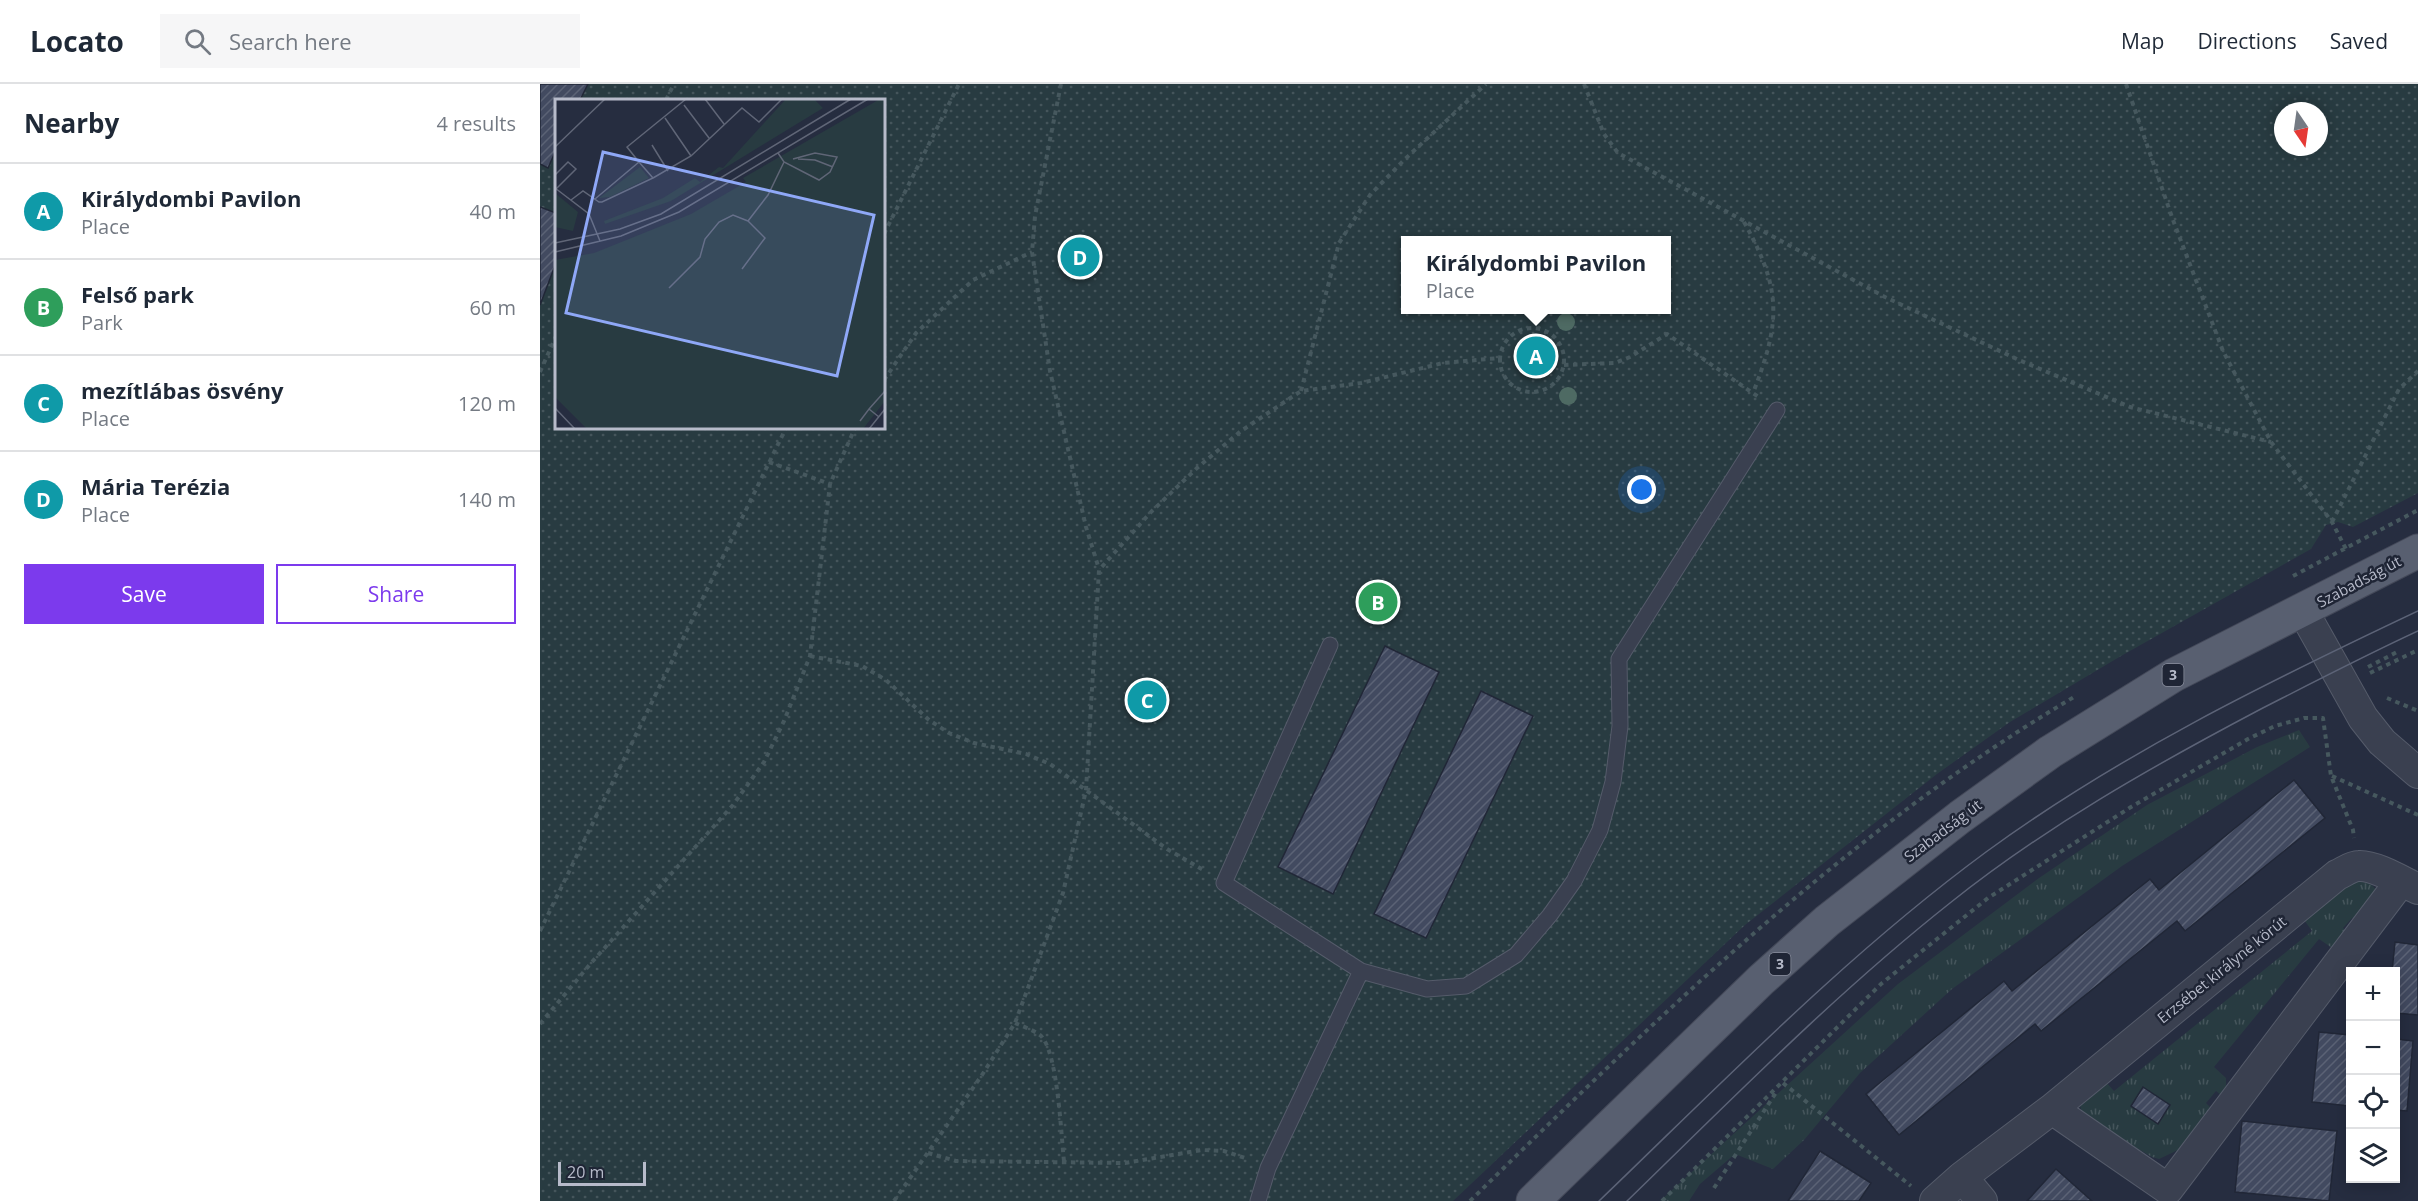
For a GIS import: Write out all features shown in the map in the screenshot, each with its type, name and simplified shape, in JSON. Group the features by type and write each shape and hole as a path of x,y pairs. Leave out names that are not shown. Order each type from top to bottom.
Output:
{"main road":[{"name":"Szabadság út","path":"1533,1201 1769,973 1827,921 1951,824 2050,752 2165,680 2418,551"}],"street":[{"path":"2303,611 2363,718 2382,742 2418,773"},
{"path":"2052,1109 2177,1195 2410,885 2371,868 2357,866"},
{"name":"Erzsébet királyné körút","path":"1923,1194 1962,1177 2052,1109 2337,876 2357,866"},
{"path":"1962,1177 1982,1201"}],"lane":[{"path":"1330,645 1224,882 1360,971 1427,989 1466,986 1516,955 1550,915 1574,881 1600,830 1613,782 1620,726 1619,659 1777,410"},
{"path":"1258,1201 1268,1168 1360,971"}],"path":[{"path":"666,99 674,84"},
{"path":"885,232 959,84"},
{"path":"894,1201 1015,1023 1063,893 1086,790 1099,570 1086,527 1050,371 1032,252 1035,216 1061,84"},
{"path":"1301,391 1339,243 1370,195 1405,159 1486,84"},
{"path":"1584,84 1604,134 1618,153 1885,297 2019,360 2130,407 2271,442"},
{"path":"2126,84 2173,220 2223,351 2271,442 2332,522 2346,548 2418,510"},
{"path":"1743,221 1758,247 1770,278 1774,302 1772,332 1753,393"},
{"path":"885,379 916,333 973,280 1032,252"},
{"path":"1528,327 1543,329 1555,337 1563,350 1564,365 1558,380 1544,390 1528,392 1513,386 1502,374 1499,358 1504,343 1514,333 1528,327"},
{"path":"1564,365 1615,363 1630,357 1667,334 1777,410"},
{"path":"540,372 555,338"},
{"path":"1099,570 1151,512 1197,468 1241,431 1301,391 1361,383 1443,363 1499,358"},
{"path":"2332,522 2399,388 2418,371"},
{"path":"540,931 786,429"},
{"path":"540,1023 740,796 764,762 784,721 810,656 830,484 855,429"},
{"path":"769,462 830,484"},
{"path":"2367,674 2418,650"},
{"path":"2372,684 2364,669 2399,651"},
{"path":"810,656 862,666 886,680 929,720 949,733 974,743 1026,754 1050,764 1167,849 1224,882"},
{"path":"2377,693 2418,711"},
{"path":"1662,1201 1881,984 1988,898 2130,807 2248,739 2275,726 2304,718 2323,718 2331,776 2353,830 2357,866"},
{"path":"2331,776 2418,815"},
{"path":"1015,1023 1041,1036 1050,1051 1064,1161"},
{"path":"1714,1188 1782,1083"},
{"path":"1782,1083 1923,1194"},
{"path":"928,1153 956,1161 1125,1163 1202,1150 1224,1151 1239,1155 1268,1168"}],"green space":[{"path":"540,84 2418,84 2418,493 2353,527 2338,522 2326,525 2311,549 2121,656 2010,722 1937,774 1745,925 1453,1201 540,1201"},
{"path":"2299,730 2310,747 2122,866 1952,989 1860,1073 1804,1140 1773,1169 1735,1154 1700,1184 1689,1201 1660,1201 1898,984 2039,878 2147,805 2257,747"},
{"path":"2357,879 2367,881 2377,890 2357,922 2352,918 2343,928 2349,933 2335,950 2319,939 2214,1067 2226,1078 2226,1086 2221,1095 2216,1091 2206,1103 2211,1108 2178,1150 2159,1159 2152,1157 2083,1117 2079,1101 2105,1081 2114,1091 2312,931 2302,917"}],"building":[{"path":"540,84 588,84 580,99 555,99 555,152 548,168 540,164"},
{"path":"540,207 555,213 555,266 540,305"},
{"path":"1536,342 1548,347 1553,359 1548,371 1536,376 1524,371 1519,359 1524,347"},
{"path":"1385,646 1439,672 1333,894 1278,867"},
{"path":"1481,691 1533,716 1426,938 1374,914"},
{"path":"2294,780 2325,818 2185,931 2177,921 2041,1031 2035,1024 1899,1135 1866,1094 2004,981 2012,991 2150,879 2159,890"},
{"path":"2395,942 2418,945 2418,1015 2400,1013 2400,967 2392,967"},
{"path":"2319,1032 2346,1035 2346,1106 2312,1102"},
{"path":"2400,1039 2413,1041 2407,1111 2400,1110"},
{"path":"2143,1087 2170,1105 2158,1124 2131,1106"},
{"path":"2242,1121 2337,1131 2329,1201 2235,1192"},
{"path":"1820,1151 1871,1183 1859,1201 1788,1201"},
{"path":"2056,1169 2092,1201 2027,1201"}],"tram line":[{"path":"1599,1201 1739,1065 1835,976 1884,933 1986,852 2037,816 2142,751 2306,665 2418,611"},
{"path":"1627,1201 1825,1010 1907,938 1986,875 2100,799 2179,754 2259,710 2418,631"}],"place":[{"name":"Mária Terézia","path":"1080,257"},
{"name":"Királydombi Pavilon","path":"1536,356"},
{"name":"Felső park","path":"1378,602"},
{"name":"mezítlábas ösvény","path":"1147,700"}]}
